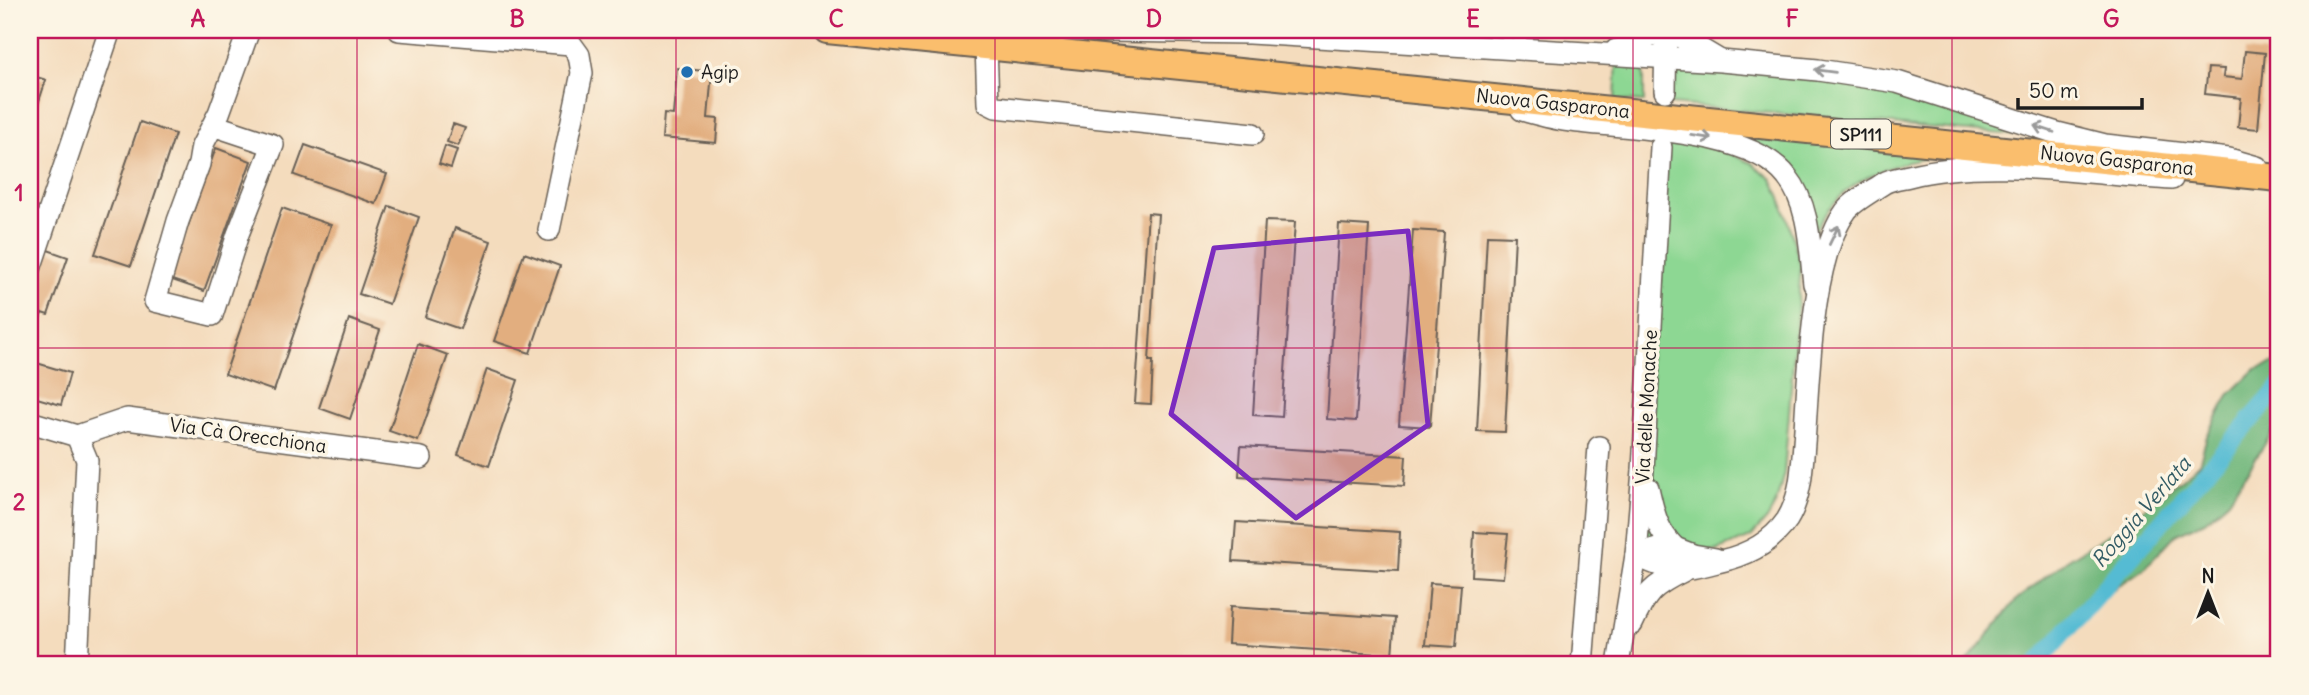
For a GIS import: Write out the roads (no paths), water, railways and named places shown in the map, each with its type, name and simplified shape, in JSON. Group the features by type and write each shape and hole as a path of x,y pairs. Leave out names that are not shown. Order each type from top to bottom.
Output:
{"main road":[{"name":"Nuova Gasparona","path":"827,30 2279,177"}],"street":[{"path":"30,269 110,30"},
{"path":"213,125 273,145 238,234 212,315 155,301 178,221 199,164 202,146 219,113 249,30"},
{"path":"399,30 571,44 579,55 582,74 549,230"},
{"path":"944,30 992,34 1064,30 1250,33 1721,61 1874,77 2105,145 2229,159 2279,177"},
{"path":"1597,54 1636,46 1658,30"},
{"path":"1665,91 1666,30"},
{"path":"1678,30 1682,38 1721,61"},
{"path":"986,46 988,103 996,107 1253,134"},
{"path":"1442,92 1561,120 1721,140 1760,153 1787,177 1806,214 1816,300"},
{"name":"Via delle Monache","path":"1619,659 1636,555 1643,470 1661,147"},
{"path":"1619,659 1642,601 1658,583 1683,571 1744,556 1764,543 1787,519 1800,486 1816,300 1829,244 1847,210 1887,181 1928,171 1967,167 2226,183 2279,177"},
{"name":"Via Cà Orecchiona","path":"77,436 127,419 421,458"},
{"path":"30,422 77,436 87,460 78,665"},
{"path":"1582,665 1599,447"},
{"path":"1643,470 1657,524 1664,537 1675,548 1693,555 1725,561"},
{"path":"1636,555 1657,549 1675,548"},
{"path":"1636,555 1657,565 1683,571"}],"waterway":[{"name":"Roggia Verlata","path":"2036,665 2279,388"}],"place":[{"name":"Agip","path":"687,72"}]}
